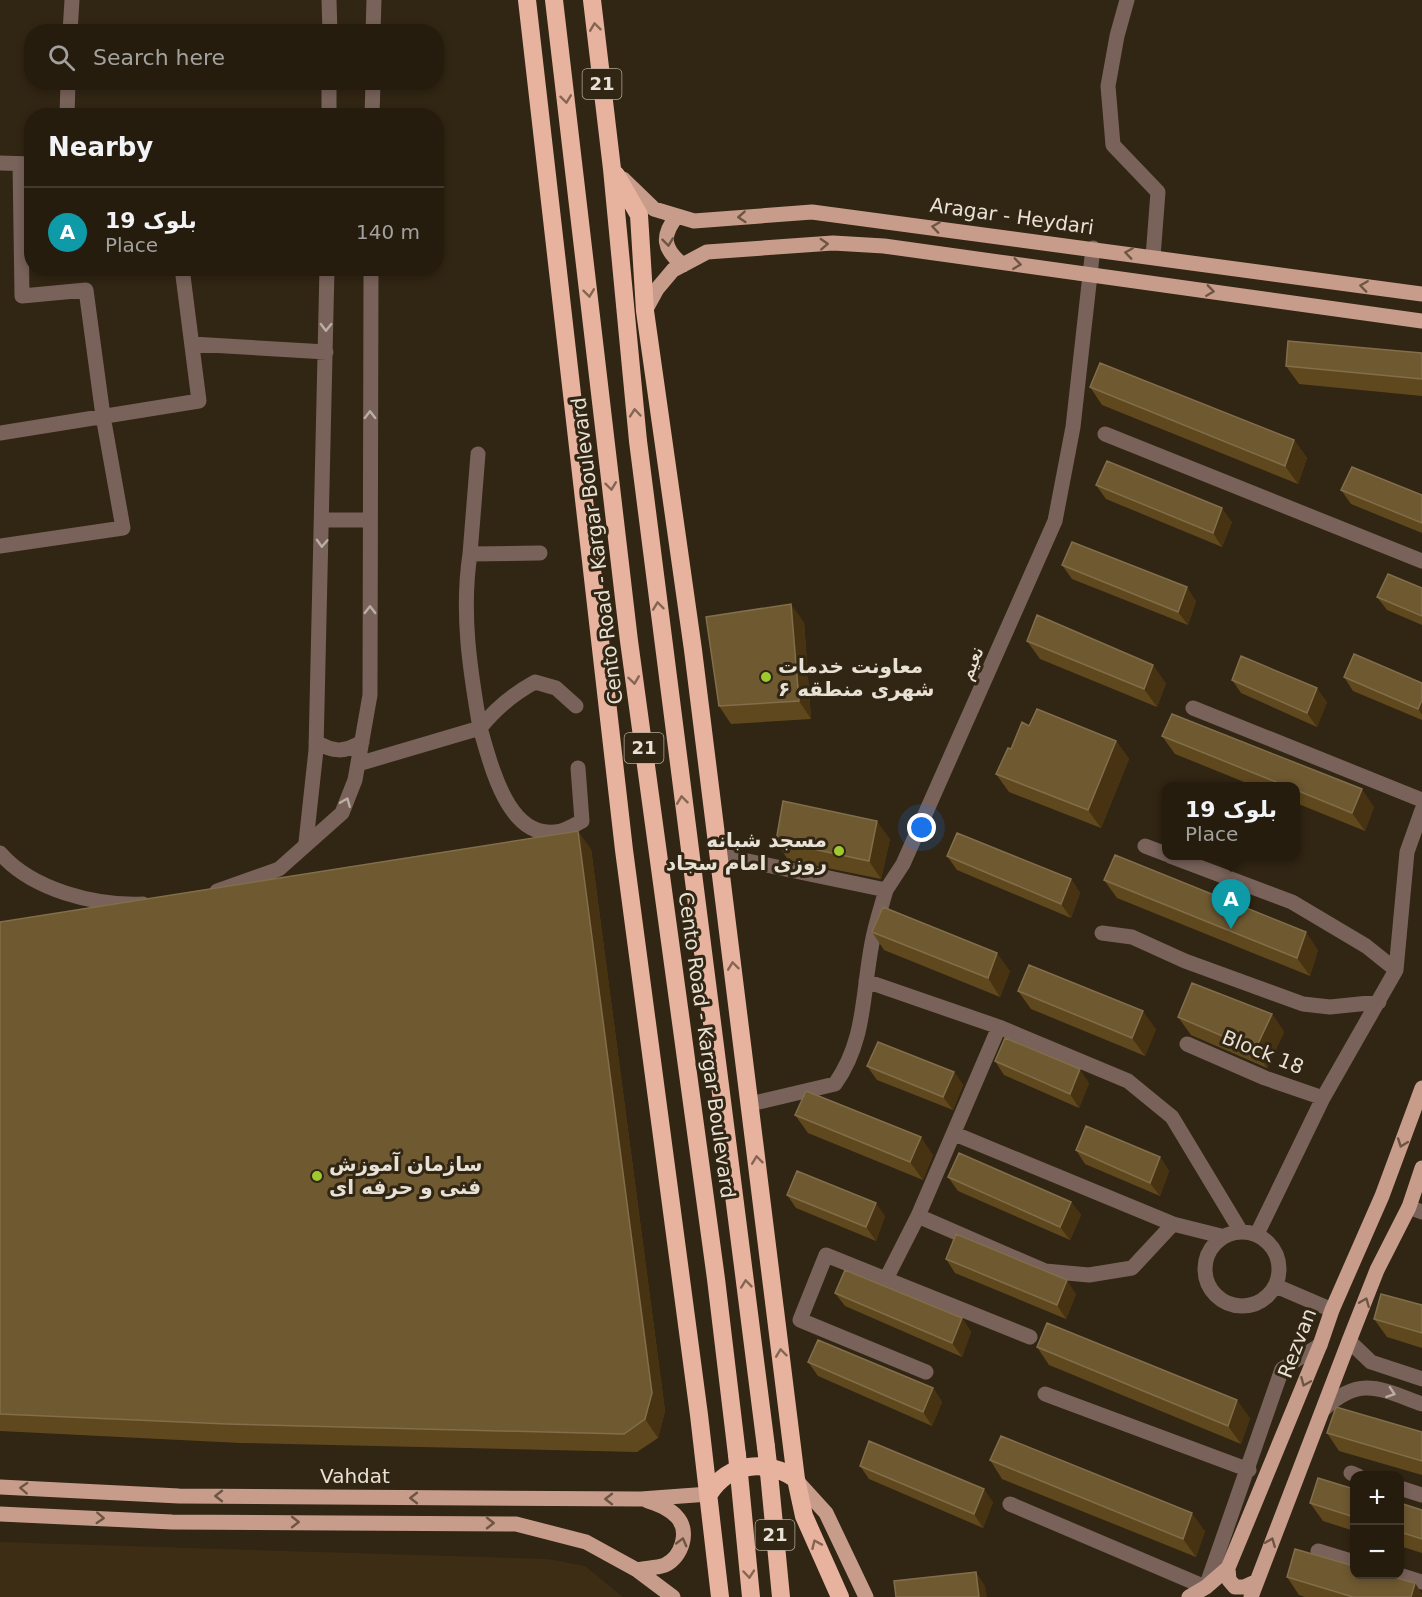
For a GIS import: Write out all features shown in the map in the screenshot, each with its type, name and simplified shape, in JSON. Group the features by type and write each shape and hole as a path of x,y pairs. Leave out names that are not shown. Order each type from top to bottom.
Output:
{"highway":[{"path":"527,0 624,850 709,1494 720,1597"},
{"name":"Cento Road - Kargar Boulevard","path":"554,0 629,641 716,1279 752,1597"},
{"name":"Cento Road - Kargar Boulevard","path":"592,0 612,169 638,441 745,1275 781,1597"},
{"path":"612,169 639,215 645,311 719,855 796,1479 804,1516 840,1597"},
{"path":"709,1494 716,1483 729,1473 751,1466 773,1467 796,1479"}],"main road":[{"name":"Aragar - Heydari","path":"612,169 654,209 694,221 812,212 1094,248 1422,294"},
{"path":"677,216 668,227 666,242 671,256 683,265"},
{"path":"645,311 657,289 673,270 707,252 832,243 884,246 1422,321"},
{"name":"Rezvan","path":"1189,1597 1206,1587 1228,1568 1332,1310 1382,1196 1422,1088"},
{"path":"1228,1568 1229,1580 1235,1587 1253,1589 1377,1270 1415,1209 1422,1168"},
{"path":"796,1479 826,1513 866,1597"},
{"name":"Vahdat","path":"0,1487 179,1496 641,1499 709,1494"},
{"path":"637,1570 666,1565 681,1550 685,1531 678,1518 663,1506 641,1499"},
{"path":"0,1514 172,1522 516,1524 586,1542 637,1570 673,1597"}],"street":[{"path":"70,24 72,0"},
{"path":"329,0 330,24"},
{"path":"373,24 374,0"},
{"path":"1127,0 1116,36 1108,86 1113,146 1158,192 1153,257"},
{"path":"67,108 68,90"},
{"path":"329,90 329,108"},
{"path":"372,108 373,90"},
{"path":"0,163 24,164"},
{"path":"0,546 123,528 103,416 86,290 22,296 24,230"},
{"name":"نعیم","path":"750,1104 835,1084 849,1063 865,1005 872,943 886,890 903,864 1055,520 1073,428 1094,248"},
{"path":"0,433 199,401 183,276"},
{"path":"306,843 316,742 327,276"},
{"path":"206,895 279,869 342,813 355,780 370,695 371,276"},
{"path":"192,344 326,352"},
{"path":"1106,434 1422,561"},
{"path":"478,454 465,590 468,653 480,728 498,787 510,809 536,830 561,831 582,821 578,768"},
{"path":"322,520 370,520"},
{"path":"470,554 540,553"},
{"path":"358,764 480,728 493,712 515,693 535,682 556,688 576,706"},
{"path":"1193,708 1422,800"},
{"path":"316,742 332,751 350,749 362,742"},
{"path":"1257,1234 1323,1098 1396,970 1407,852 1422,810"},
{"path":"1144,846 1162,853"},
{"path":"0,853 11,866 66,896 140,905 162,902"},
{"path":"719,855 886,890"},
{"path":"1181,860 1292,902 1366,946 1396,970"},
{"path":"1102,933 1132,937 1185,961 1304,1004 1330,1007 1379,1002"},
{"path":"866,981 999,1027 1128,1081 1172,1117 1240,1230"},
{"path":"886,1279 918,1216 955,1134 999,1027"},
{"name":"Block 18","path":"1187,1044 1265,1078 1323,1098"},
{"path":"955,1134 1173,1224 1221,1236 1240,1230 1257,1234 1273,1247 1280,1266 1276,1286 1260,1303 1237,1307 1216,1297 1204,1277 1206,1254 1221,1236"},
{"path":"918,1216 1045,1271 1089,1275 1132,1268 1173,1224"},
{"path":"926,1372 800,1320 826,1255 1030,1337"},
{"path":"1276,1286 1332,1310"},
{"path":"1349,1341 1371,1362 1422,1380"},
{"path":"1010,1504 1206,1587 1249,1470 1282,1370 1320,1344"},
{"path":"1324,1409 1339,1394 1356,1388 1373,1387 1422,1404"},
{"path":"1045,1394 1249,1470"},
{"path":"1404,1489 1422,1495"},
{"path":"1318,1551 1350,1561"},
{"path":"1404,1577 1422,1582"}],"shaded area":[{"path":"0,1542 548,1559 585,1566 623,1597 0,1597"}],"building":[{"path":"1288,341 1422,353 1422,379 1286,366"},
{"path":"1100,363 1294,440 1285,466 1090,387"},
{"path":"1107,461 1222,508 1213,533 1096,485"},
{"path":"1352,467 1422,495 1422,523 1341,490"},
{"path":"1072,542 1187,587 1178,612 1062,565"},
{"path":"1388,574 1422,588 1422,616 1377,597"},
{"name":"معاونت خدمات شهری منطقه ۶","path":"791,604 799,701 719,706 706,617"},
{"path":"1037,615 1153,665 1144,689 1027,641"},
{"path":"1354,654 1422,683 1422,700 1418,709 1344,677"},
{"path":"1241,656 1317,688 1307,713 1232,680"},
{"path":"1037,709 1116,741 1088,810 996,774 1008,748 1011,749 1022,722 1029,726"},
{"path":"1172,714 1362,789 1352,813 1300,792 1300,782 1276,782 1162,736"},
{"path":"783,801 877,821 869,861 776,841"},
{"name":"سازمان آموزش فنی و حرفه ای","path":"578,831 652,1393 645,1419 624,1434 227,1424 0,1414 0,922"},
{"path":"957,833 1071,879 1061,904 947,856"},
{"path":"1115,855 1306,932 1297,958 1104,880"},
{"path":"883,907 997,953 988,978 872,932"},
{"path":"1029,965 1143,1011 1132,1038 1018,991"},
{"path":"1192,983 1272,1014 1255,1050 1178,1017"},
{"path":"1005,1038 1080,1069 1070,1094 995,1061"},
{"path":"878,1042 954,1072 943,1097 867,1066"},
{"path":"806,1091 921,1137 910,1162 795,1115"},
{"path":"1086,1126 1160,1157 1150,1183 1076,1150"},
{"path":"959,1153 1071,1202 1060,1227 948,1177"},
{"path":"797,1171 876,1203 866,1227 787,1195"},
{"path":"956,1234 1067,1280 1057,1305 946,1259"},
{"path":"845,1270 962,1318 952,1343 835,1293"},
{"path":"1381,1294 1422,1305 1422,1333 1374,1319"},
{"path":"1047,1323 1237,1400 1228,1426 1037,1347"},
{"path":"818,1340 933,1388 923,1412 808,1362"},
{"path":"1336,1407 1422,1432 1422,1461 1327,1433"},
{"path":"1001,1436 1192,1513 1183,1539 990,1460"},
{"path":"869,1441 984,1489 974,1514 860,1466"},
{"path":"1318,1478 1350,1488 1350,1516 1310,1503"},
{"path":"1404,1504 1422,1510 1422,1539 1404,1533"},
{"path":"1295,1549 1350,1565 1350,1579 1400,1579 1415,1583 1411,1597 1353,1597 1287,1577"},
{"path":"976,1572 979,1597 896,1597 894,1581"}],"place":[{"name":"معاونت خدمات شهری منطقه ۶","path":"766,677"},
{"name":"مسجد شبانه روزی امام سجاد","path":"839,851"},
{"name":"بلوک 19","path":"1231,929"},
{"name":"سازمان آموزش فنی و حرفه ای","path":"317,1176"}]}
